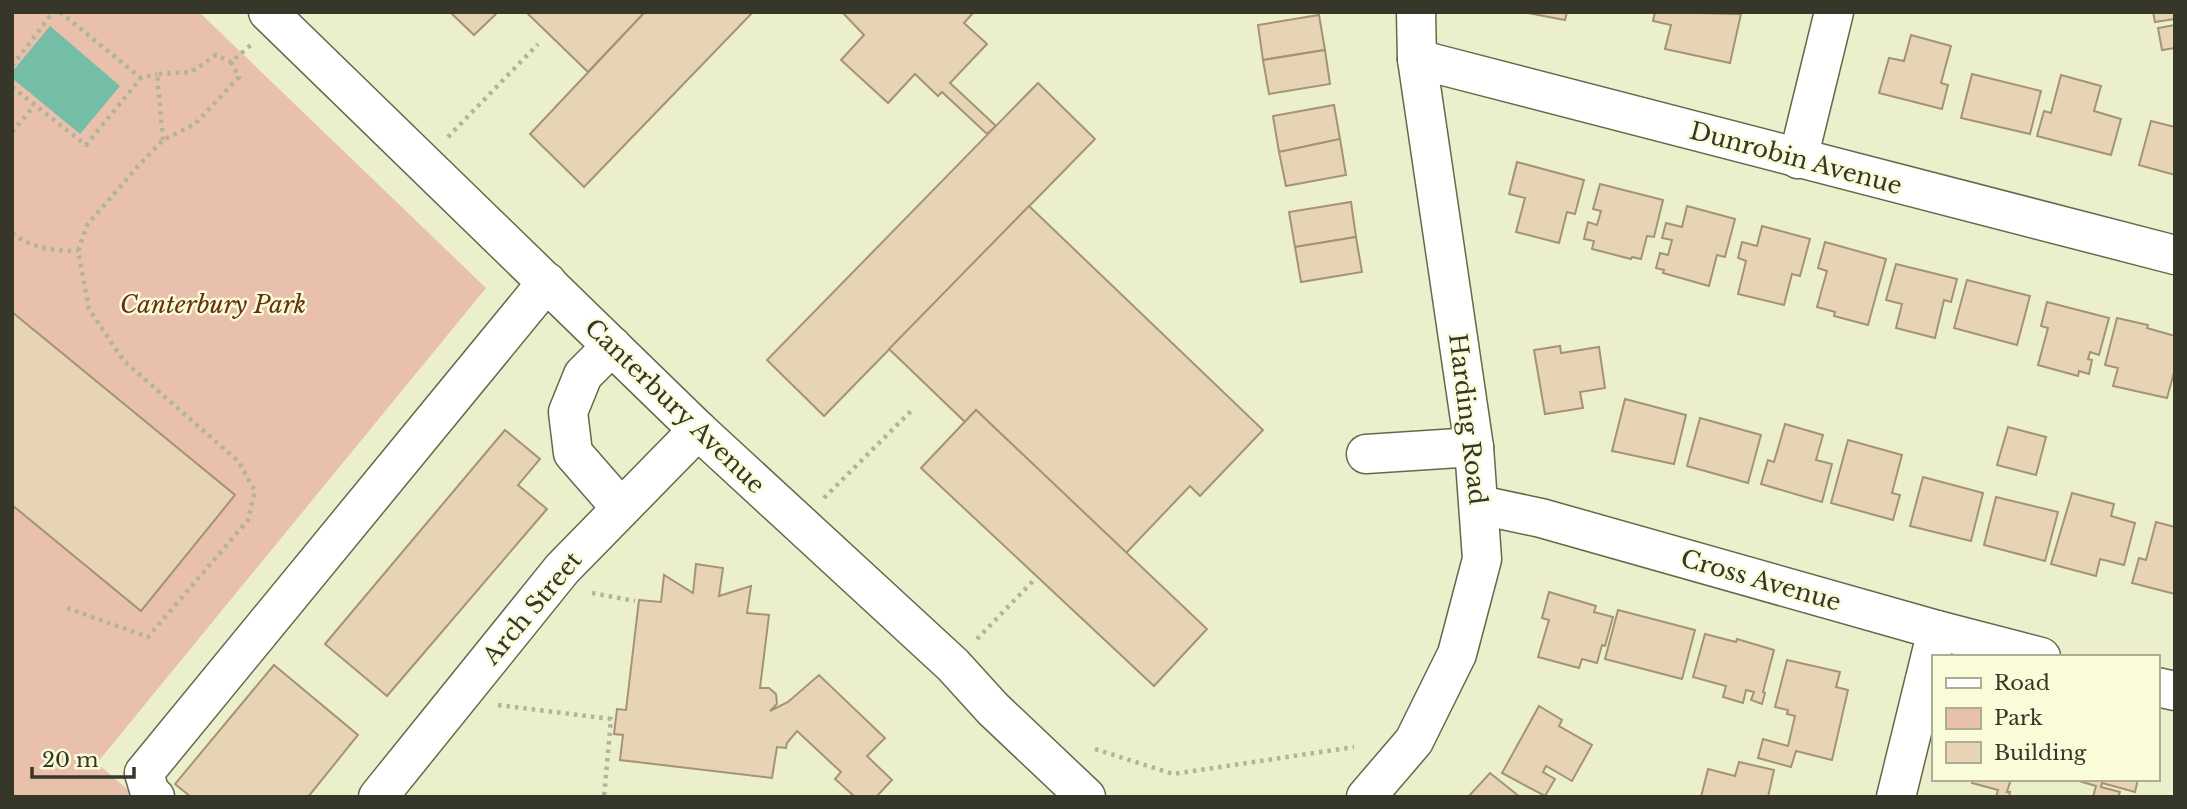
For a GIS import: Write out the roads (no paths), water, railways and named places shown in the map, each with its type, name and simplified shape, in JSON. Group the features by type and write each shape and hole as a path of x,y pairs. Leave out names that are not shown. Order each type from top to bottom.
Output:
{"street":[{"name":"Harding Road","path":"1366,797 1413,741 1457,654 1482,559 1474,447 1417,59 1416,12"},
{"path":"1798,159 1834,12"},
{"name":"Canterbury Avenue","path":"273,17 698,429 953,665 993,709 1086,797"},
{"name":"Dunrobin Avenue","path":"1417,59 2175,255"},
{"path":"155,797 150,793 144,773 547,282"},
{"path":"612,346 583,376 568,412 573,453 621,508"},
{"name":"Arch Street","path":"378,797 562,569 698,429"},
{"path":"1366,454 1474,447"},
{"name":"Cross Avenue","path":"1480,505 1541,518 2033,655"},
{"path":"1896,797 1937,630"}],"water":[{"path":"50,26 120,86 80,134 12,78 12,72"}],"park label":[{"name":"Canterbury Park","path":"213,304"}]}
